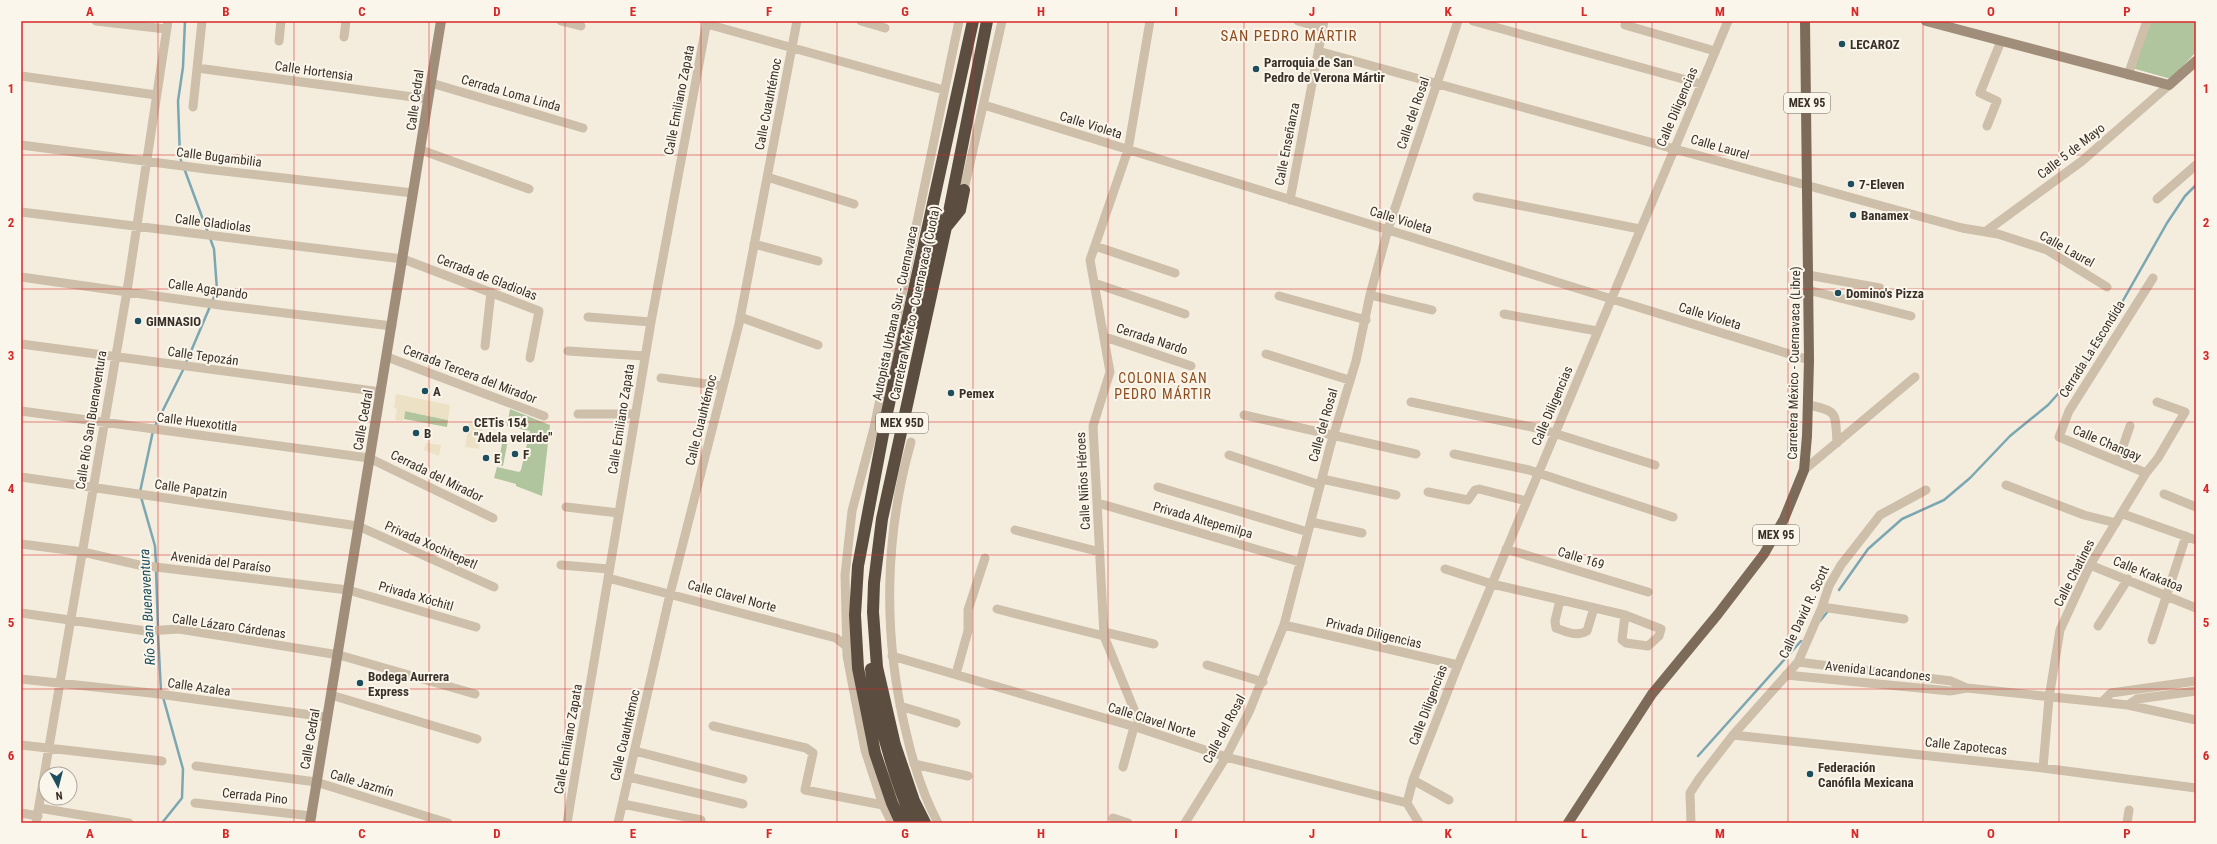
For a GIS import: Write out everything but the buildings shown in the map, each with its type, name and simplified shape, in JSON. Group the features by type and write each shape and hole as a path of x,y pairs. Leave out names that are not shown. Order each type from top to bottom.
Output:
{"highway":[{"name":"Carretera México - Cuernavaca (Cuota)","path":"907,823 890,783 868,704 862,670 860,577 869,511 899,372 919,297 972,21"},
{"name":"Autopista Urbana Sur - Cuernavaca","path":"901,823 892,803 875,753 865,713 858,668 856,634 858,566 887,413 972,21"},
{"name":"Autopista Urbana Sur - Cuernavaca","path":"914,823 895,777 882,732 874,693 868,629 868,583 882,489 979,21"},
{"name":"Carretera México - Cuernavaca (Cuota)","path":"925,823 914,801 895,745 877,667 873,612 874,583 882,519 946,227 987,21"},
{"path":"946,227 960,210 964,190"}],"main road":[{"name":"Carretera México - Cuernavaca (Libre)","path":"1568,823 1652,694 1736,592 1764,554 1784,519 1804,470 1809,360 1805,21"}],"street":[{"path":"96,21 167,25"},
{"path":"193,107 202,21"},
{"path":"279,41 282,21"},
{"path":"344,37 346,21"},
{"name":"Calle Cedral","path":"311,819 326,717 339,655 358,526 414,193 441,21"},
{"path":"561,21 581,26"},
{"name":"Calle Cuauhtémoc","path":"618,823 670,594 740,317 797,21"},
{"path":"861,21 885,28"},
{"path":"892,823 883,804 865,750 846,646 845,575 852,511 874,428 959,21"},
{"path":"964,190 1002,21"},
{"name":"Calle Niños Héroes","path":"1138,728 1104,634 1098,503 1092,426 1110,372 1090,260 1128,150 1150,21"},
{"path":"1298,21 1323,25"},
{"name":"Calle del Rosal","path":"1185,823 1226,757 1263,682 1284,626 1333,436 1366,320 1370,295 1388,229 1458,21"},
{"path":"1473,21 1701,84"},
{"name":"Calle Diligencias","path":"1407,803 1413,780 1458,665 1728,21"},
{"path":"1926,21 2169,85"},
{"path":"2128,75 2147,21"},
{"path":"707,22 792,48 944,90"},
{"name":"Calle Emiliano Zapata","path":"566,823 645,356 707,22"},
{"path":"1625,24 1715,51"},
{"name":"Calle Río San Buenaventura","path":"38,816 127,291 167,25"},
{"name":"Calle Enseñanza","path":"1290,200 1323,25"},
{"path":"1987,126 1997,101 1980,93 2000,41"},
{"name":"Calle Laurel","path":"1318,51 1962,228 2027,242 2047,250 2107,287"},
{"name":"Calle 5 de Mayo","path":"1985,232 2082,161 2196,61"},
{"name":"Calle Hortensia","path":"197,68 428,99"},
{"path":"21,76 156,95"},
{"name":"Cerrada Loma Linda","path":"431,83 583,128"},
{"name":"Calle Violeta","path":"984,105 1388,229 1610,300 1809,360"},
{"name":"Calle Bugambilia","path":"21,145 191,167 414,193"},
{"path":"421,150 529,189"},
{"path":"2156,199 2196,165"},
{"path":"767,178 854,204"},
{"path":"1477,197 1640,228"},
{"name":"Calle Gladiolas","path":"21,212 403,259"},
{"path":"754,244 818,260"},
{"path":"1095,246 1175,273"},
{"name":"Cerrada de Gladiolas","path":"403,259 539,310 530,358"},
{"path":"1808,275 1880,288"},
{"name":"Calle Agapando","path":"21,276 228,306 392,326"},
{"name":"Cerrada La Escondida","path":"2059,437 2069,411 2153,278"},
{"path":"1094,283 1185,314"},
{"path":"1808,290 1912,316"},
{"path":"485,346 491,292"},
{"path":"1370,295 1432,310"},
{"path":"1280,296 1366,320"},
{"path":"1504,314 1597,331"},
{"path":"588,316 651,322"},
{"path":"740,317 818,345"},
{"name":"Cerrada Nardo","path":"1104,337 1191,366"},
{"name":"Calle Tepozán","path":"21,344 203,370 381,392"},
{"path":"568,351 645,356"},
{"path":"1266,354 1350,380"},
{"name":"Cerrada Tercera del Mirador","path":"387,356 544,416"},
{"path":"1804,470 1915,377"},
{"path":"660,378 723,386"},
{"path":"1411,402 1555,432 1655,464"},
{"name":"Calle Chatines","path":"2043,768 2049,698 2060,630 2090,565 2123,514 2146,473 2158,458 2185,412 2157,402"},
{"path":"1808,405 1828,409 1836,417 1837,443"},
{"name":"Calle Huexotitla","path":"21,411 369,458"},
{"path":"578,414 635,414"},
{"path":"1244,415 1416,454"},
{"path":"2118,461 2130,426"},
{"path":"874,428 886,432"},
{"name":"Calle Changay","path":"2059,437 2146,473"},
{"path":"911,442 901,479 888,592 892,656 900,706 914,764 938,823"},
{"path":"1454,454 1529,470 1537,474 1672,517"},
{"path":"1229,455 1321,482 1396,495"},
{"name":"Cerrada del Mirador","path":"369,458 493,518"},
{"name":"Calle Papatzin","path":"21,477 358,526"},
{"path":"2006,485 2084,515 2116,523"},
{"path":"1158,487 1308,532"},
{"path":"1428,492 1468,500 1475,490 1479,489 1526,501"},
{"name":"Calle David R. Scott","path":"1691,823 1690,793 1699,778 1733,735 1798,662 1822,607 1828,586 1838,570 1880,515 1926,490"},
{"path":"2164,494 2196,507"},
{"name":"Privada Altepemilpa","path":"1098,503 1300,562"},
{"path":"566,507 619,513"},
{"path":"2123,514 2196,540"},
{"path":"1311,522 1362,533"},
{"name":"Privada Xochitepetl","path":"358,526 494,587"},
{"path":"1015,530 1100,552"},
{"path":"2152,640 2168,596 2186,536"},
{"name":"Avenida del Paraíso","path":"21,544 83,552 139,565 348,590"},
{"name":"Calle 169","path":"1506,549 1648,592"},
{"path":"956,674 968,631 968,610 985,558"},
{"name":"Calle Clavel Norte","path":"561,564 608,574 670,594 836,638 846,646"},
{"name":"Calle Krakatoa","path":"2090,565 2128,579 2196,608"},
{"path":"1445,569 1492,584 1625,615"},
{"path":"2098,626 2128,579"},
{"name":"Privada Xóchitl","path":"348,590 476,627"},
{"path":"1560,600 1555,621 1556,628 1564,632 1581,635 1587,631 1594,608"},
{"path":"1822,607 1904,619"},
{"path":"997,609 1154,644"},
{"name":"Calle Lázaro Cárdenas","path":"21,613 146,631 179,630 339,655 475,694"},
{"name":"Privada Diligencias","path":"1284,626 1458,665"},
{"name":"Calle Clavel Norte","path":"892,656 1138,728 1226,757 1407,803"},
{"name":"Avenida Lacandones","path":"1798,662 1951,681 1967,688 2049,698 2128,705 2196,720"},
{"path":"1207,665 1263,682"},
{"path":"1839,680 1841,667"},
{"path":"1876,684 1877,672"},
{"name":"Avenida Lacandones","path":"1786,675 1920,689 1950,691 1967,688"},
{"path":"1920,689 1922,678"},
{"name":"Calle Azalea","path":"21,679 151,693 326,717"},
{"path":"2102,702 2111,693 2196,681"},
{"path":"2128,705 2136,699 2196,691"},
{"path":"330,695 477,739"},
{"path":"900,706 956,722"},
{"path":"713,726 806,748 813,754 805,790 883,804"},
{"path":"1122,767 1138,728"},
{"name":"Calle Zapotecas","path":"1733,735 2043,768 2196,788"},
{"path":"21,745 162,761"},
{"path":"635,751 743,779"},
{"path":"914,764 968,776"},
{"name":"Calle Jazmín","path":"196,766 316,782 448,823"},
{"path":"629,777 743,804"},
{"path":"1413,780 1450,800"},
{"name":"Cerrada Pino","path":"195,803 311,819"},
{"path":"1407,803 1419,823"},
{"path":"623,804 700,820"},
{"path":"2127,823 2129,810"},
{"path":"21,813 38,816 129,823"},
{"path":"1113,818 1128,823"}],"green space":[{"path":"2149,21 2196,21 2196,52 2171,79 2132,68"},
{"path":"510,409 550,425 542,496 516,486 516,484 494,478 497,467 519,472 521,470 530,431 507,426"},
{"path":"405,411 448,420 447,427 404,419"},
{"path":"503,439 508,440 503,466 498,464"}],"shaded area":[{"path":"396,394 450,405 448,420 405,411 403,421 395,420 397,409 394,408"},
{"path":"469,423 483,425 479,449 465,447"},
{"path":"426,443 441,445 439,456 424,450"}],"waterway":[{"name":"Río San Buenaventura","path":"182,164 180,157 178,101 183,67 185,21"},
{"name":"Río San Buenaventura","path":"184,168 208,233"},
{"path":"1839,590 1868,549 1902,519 1944,500 1970,478 2010,436 2048,405 2084,365 2108,327 2167,223 2185,196 2196,185"},
{"name":"Río San Buenaventura","path":"186,363 217,290 214,249 210,238"},
{"name":"Río San Buenaventura","path":"155,426 184,368"},
{"name":"Río San Buenaventura","path":"140,492 153,431"},
{"name":"Río San Buenaventura","path":"141,497 155,546 156,564"},
{"name":"Río San Buenaventura","path":"156,569 158,628"},
{"path":"1820,621 1828,611"},
{"name":"Río San Buenaventura","path":"158,633 161,692"},
{"path":"1698,756 1801,641"},
{"name":"Río San Buenaventura","path":"162,823 182,798 183,769 163,697"}],"place":[{"name":"LECAROZ","path":"1842,44"},
{"name":"Parroquia de San Pedro de Verona Mártir","path":"1256,69"},
{"name":"7-Eleven","path":"1851,184"},
{"name":"Banamex","path":"1853,215"},
{"name":"Domino's Pizza","path":"1838,293"},
{"name":"GIMNASIO","path":"138,321"},
{"name":"A","path":"425,391"},
{"name":"Pemex","path":"951,393"},
{"name":"CETis 154 \"Adela velarde\"","path":"466,429"},
{"name":"B","path":"416,433"},
{"name":"F","path":"515,454"},
{"name":"E","path":"486,458"},
{"name":"Bodega Aurrera Express","path":"360,683"},
{"name":"Federación Canófila Mexicana","path":"1810,774"}],"district":[{"name":"SAN PEDRO MÁRTIR","path":"1289,36"},
{"name":"COLONIA SAN PEDRO MÁRTIR","path":"1163,386"}]}
